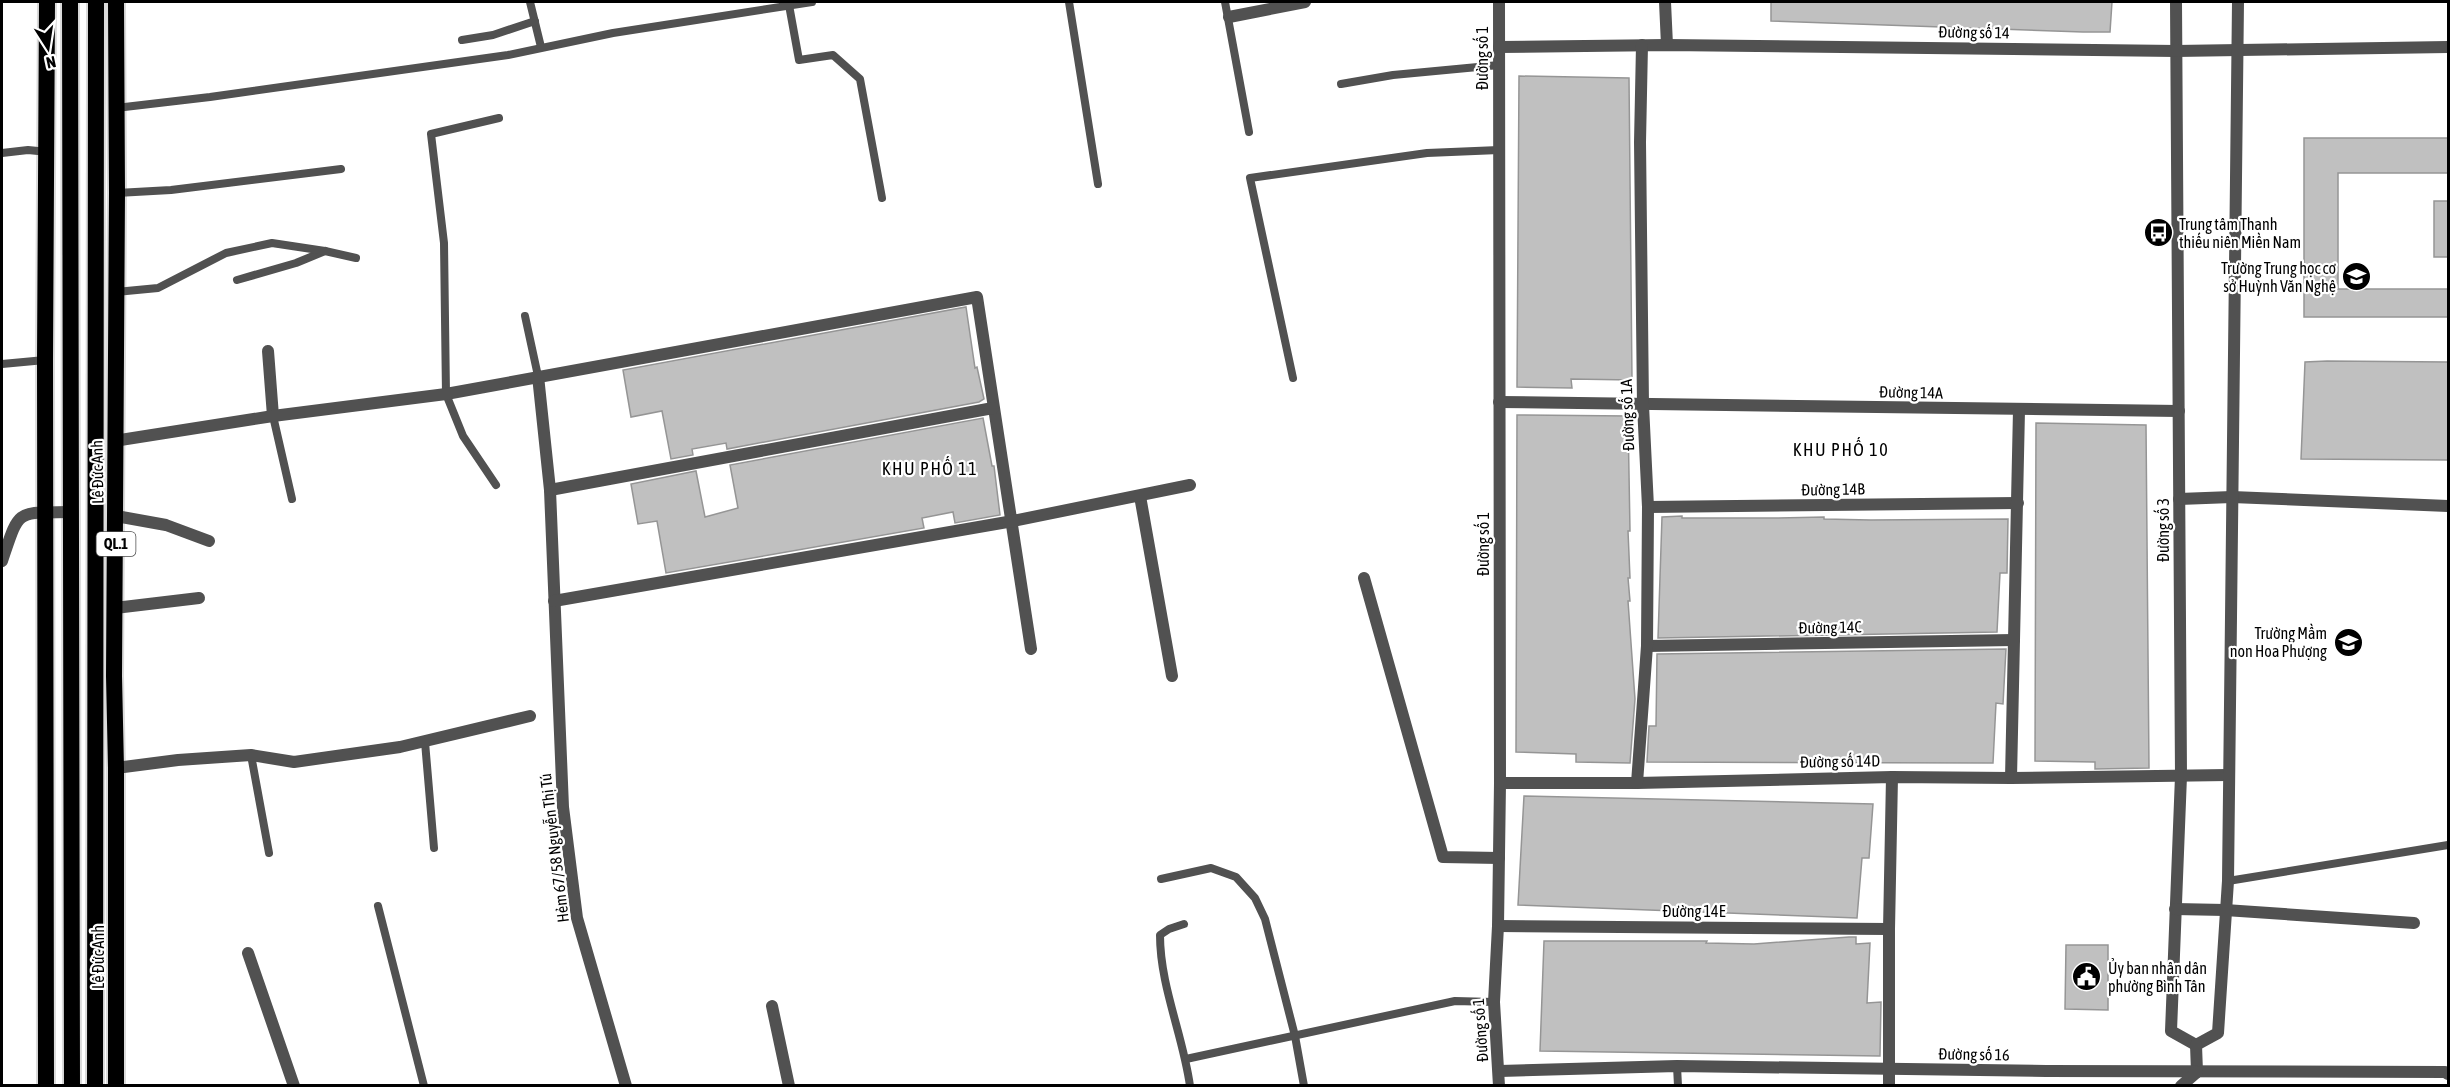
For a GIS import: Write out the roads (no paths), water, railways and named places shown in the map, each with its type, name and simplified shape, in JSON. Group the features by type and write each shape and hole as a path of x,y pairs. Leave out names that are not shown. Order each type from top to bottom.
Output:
{"highway":[{"path":"46,1086 47,2"},
{"name":"Lê Đức Anh","path":"70,2 72,1086"},
{"name":"Lê Đức Anh","path":"95,1086 93,771 96,2"},
{"name":"Lê Đức Anh","path":"116,2 117,193 114,441 116,1086"},
{"path":"96,442 114,441"}],"street":[{"path":"1229,17 1305,2"},
{"name":"Đường số 1","path":"1499,2 1500,783 1498,926 1494,1002 1500,1071 1499,1086"},
{"path":"1665,2 1667,45"},
{"name":"Đường số 3","path":"2176,2 2181,776 2171,1031 2196,1045"},
{"path":"2181,1086 2197,1072 2196,1045 2218,1033 2228,881 2238,2"},
{"name":"Đường số 1A","path":"1637,783 1647,646 1648,507 1643,405 1640,142 1642,45"},
{"name":"Đường số 14","path":"1499,47 1667,45 2176,51 2448,47"},
{"path":"114,441 273,416 446,394 977,297 1031,649"},
{"path":"268,351 273,416"},
{"name":"Hẻm 67/58 Nguyễn Thị Tú","path":"538,376 549,490 563,807 577,918 626,1086"},
{"name":"Đường 14A","path":"1499,402 2179,411"},
{"path":"549,490 993,408"},
{"path":"2011,778 2019,410"},
{"path":"554,601 1013,521 1190,485"},
{"path":"1140,496 1172,676"},
{"path":"2179,499 2232,497 2448,506"},
{"name":"Đường 14B","path":"1648,507 2018,503"},
{"path":"2,561 18,519 27,514 70,512"},
{"path":"116,516 166,525 209,541"},
{"path":"1364,578 1443,857 1499,858"},
{"path":"115,608 199,598"},
{"name":"Đường 14C","path":"1647,646 2014,640"},
{"path":"116,768 178,760 250,755 294,762 425,742 530,716"},
{"name":"Đường số 14D","path":"1500,783 2228,775"},
{"path":"1889,1086 1892,777"},
{"path":"2175,909 2414,922"},
{"name":"Đường 14E","path":"1498,926 1889,929"},
{"path":"248,952 294,1086"},
{"path":"772,1006 789,1086"},
{"name":"Đường số 16","path":"1500,1071 1677,1066 2197,1072 2260,1079 2445,1072 2448,1074"},
{"path":"2046,1071 2046,1086"}],"lane":[{"path":"530,2 541,47"},
{"path":"116,108 210,98 497,56 789,4 812,2"},
{"path":"1069,2 1098,184"},
{"path":"1225,2 1249,132"},
{"path":"789,4 799,60 833,55 860,79 882,198"},
{"path":"462,40 493,35 535,21"},
{"path":"1341,84 1393,75 1499,65"},
{"path":"496,486 463,436 446,394 444,243 431,134 499,118"},
{"path":"2,153 28,150 48,152"},
{"path":"1293,378 1250,178 1427,153 1499,150"},
{"path":"117,193 171,190 341,169"},
{"path":"116,292 158,288 226,253 272,243 356,258"},
{"path":"237,280 296,263 325,251"},
{"path":"525,316 538,376"},
{"path":"2,364 45,360"},
{"path":"273,416 292,499"},
{"path":"425,742 434,848"},
{"path":"250,755 269,853"},
{"path":"2228,881 2448,844"},
{"path":"1161,879 1211,868 1236,877 1255,898 1265,919 1295,1036 1304,1086"},
{"path":"378,906 424,1086"},
{"path":"1184,924 1160,934 1160,960 1186,1059 1190,1086"},
{"path":"1186,1059 1455,1001 1494,1002"},
{"path":"1677,1066 1678,1086"}],"place":[{"name":"Trung tâm Thanh thiếu niên Miền Nam","path":"2158,233"},
{"name":"Trường Trung học cơ sở Huỳnh Văn Nghệ","path":"2357,277"},
{"name":"Trường Mầm non Hoa Phượng","path":"2348,642"},
{"name":"Ủy ban nhân dân phường Bình Tân","path":"2087,977"}],"district":[{"name":"KHU PHỐ 10","path":"1841,450"},
{"name":"KHU PHỐ 11","path":"930,469"}]}
